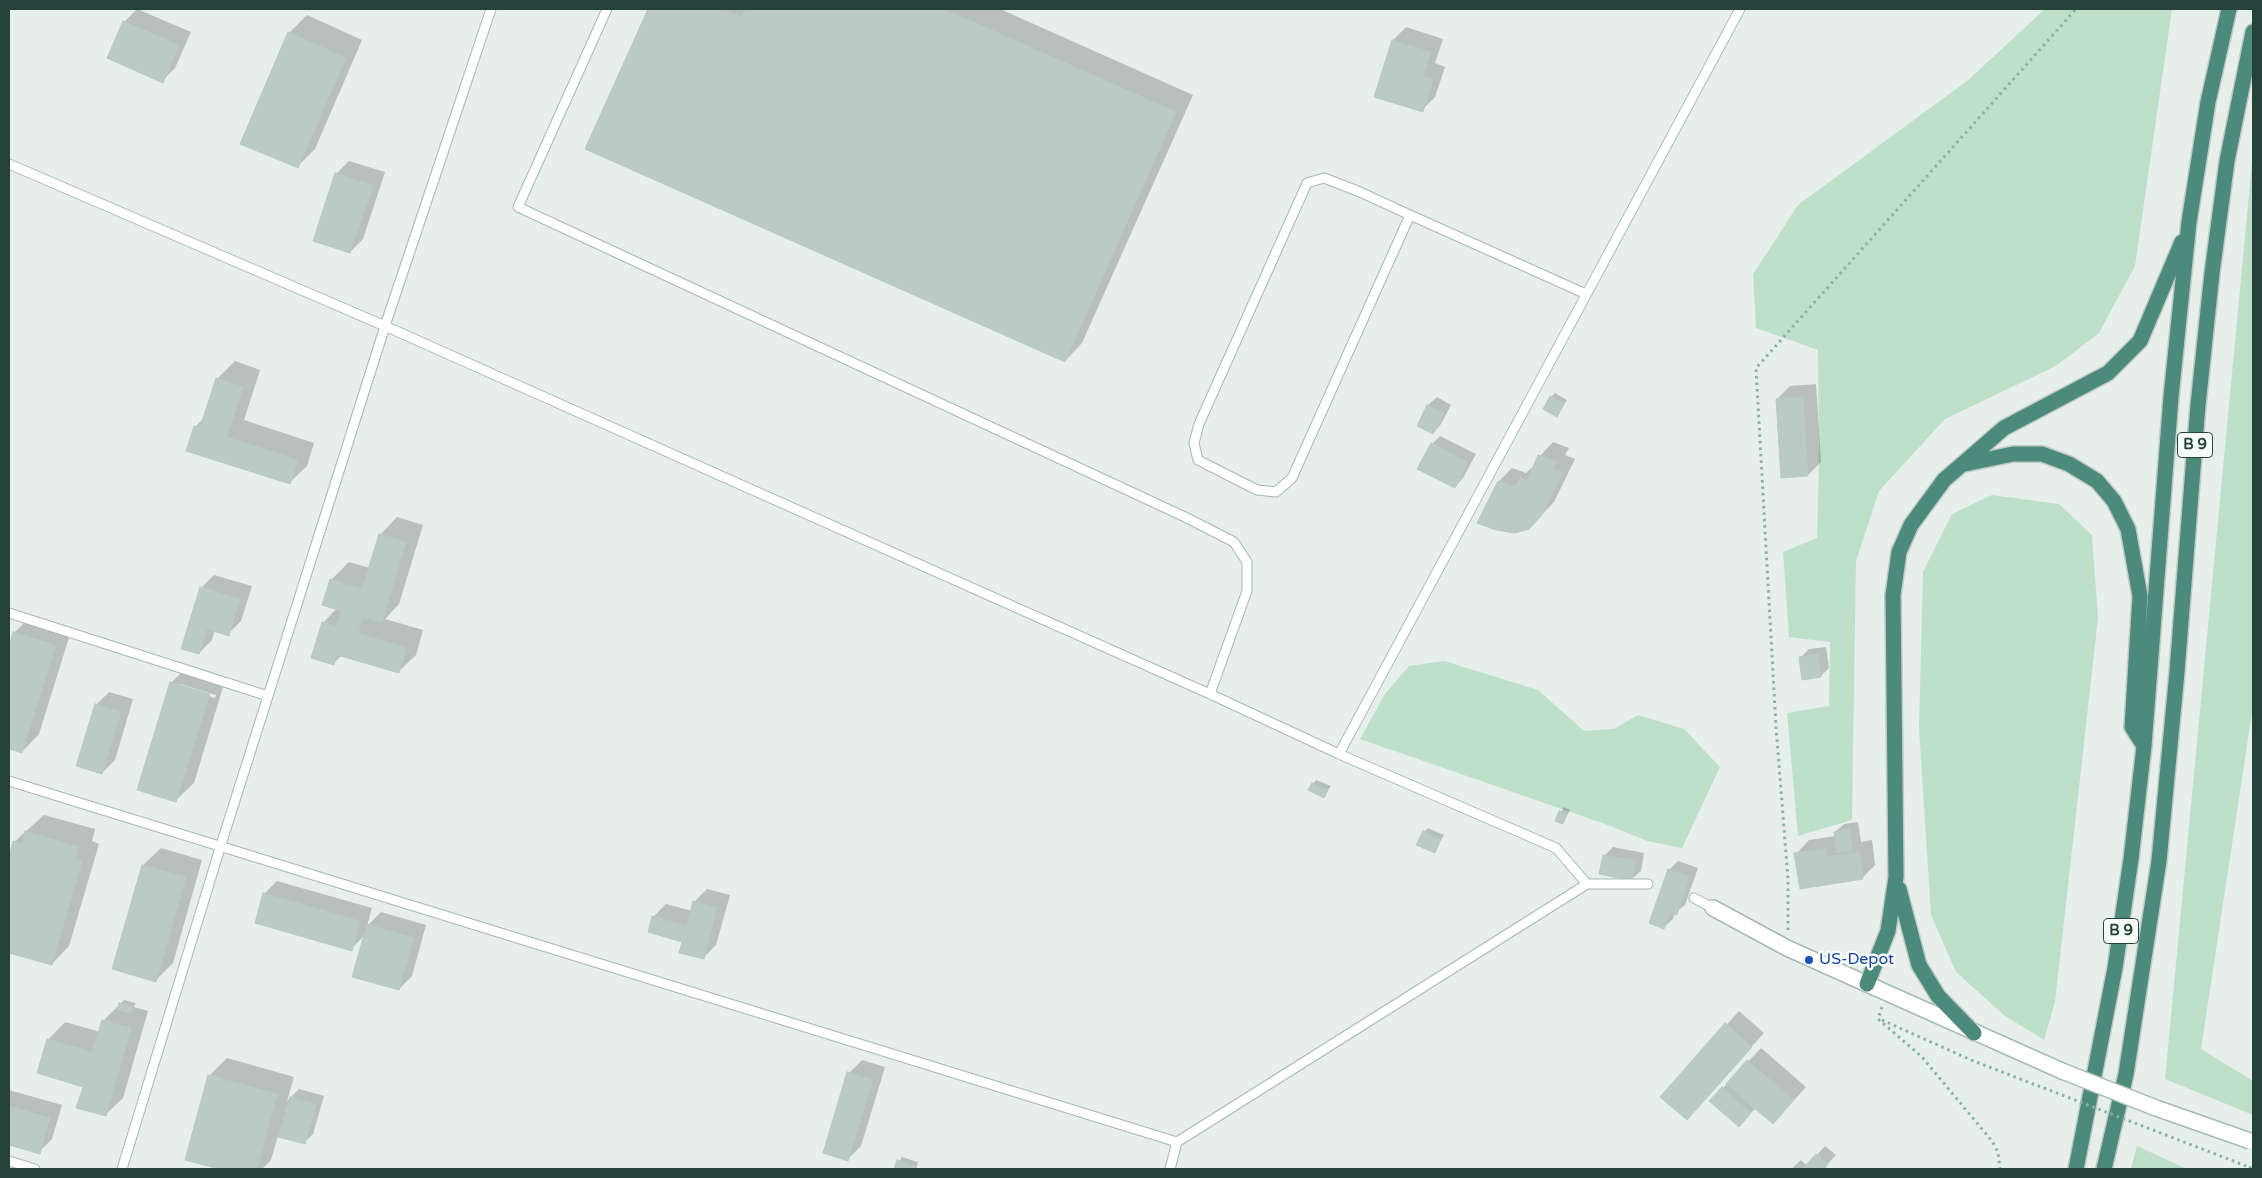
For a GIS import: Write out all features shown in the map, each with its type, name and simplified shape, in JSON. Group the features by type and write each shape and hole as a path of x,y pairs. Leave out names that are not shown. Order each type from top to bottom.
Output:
{"highway":[{"name":"B 9","path":"2076,1169 2115,968 2131,859 2144,746 2171,397 2189,222 2208,102 2229,9"},
{"name":"B 9","path":"2104,1169 2126,1074 2159,861 2177,672 2198,405 2212,273 2227,161 2253,32"},
{"path":"1867,984 1888,931 1896,877 1893,595 1900,552 1912,525 1944,480 2004,428 2108,373 2140,341 2164,288 2189,222"},
{"path":"1964,464 2014,454 2042,454 2069,464 2097,481 2114,501 2128,529 2140,596 2132,727 2144,746"},
{"path":"1896,877 1919,964 1938,996 1974,1033"}],"main road":[{"path":"1713,908 1787,948 1974,1033 2062,1071 2156,1108 2252,1141"}],"lane":[{"path":"122,1169 220,848 385,326 491,9"},
{"path":"607,9 518,207 1185,517 1234,542 1247,562 1247,591 1210,694"},
{"path":"1339,754 1740,9"},
{"path":"9,164 385,326 1210,694 1339,754 1556,848 1588,884"},
{"path":"1410,215 1292,478 1276,492 1257,490 1198,460 1194,443 1199,424 1306,183 1324,178 1410,215 1586,294"},
{"path":"9,613 268,696"},
{"path":"9,781 220,848 1177,1142"},
{"path":"1170,1169 1177,1142 1588,884 1648,884"},
{"path":"1694,898 1713,908"},
{"path":"9,1162 35,1169"}],"path":[{"path":"1787,948 1788,879 1776,727 1756,368 2076,9"},
{"path":"1878,1018 1886,992"},
{"path":"1878,1018 1971,1060 2253,1169"},
{"path":"1878,1018 1922,1057 1992,1140 1998,1152 2000,1169"}],"green space":[{"path":"2045,9 2172,9 2135,266 2099,333 2056,366 1945,419 1879,491 1856,561 1852,820 1798,836 1787,713 1829,706 1830,642 1789,637 1783,552 1817,538 1819,462 1818,350 1756,328 1753,274 1798,205 1967,81"},
{"path":"2253,152 2253,706 2201,1049 2253,1081 2253,1115 2165,1079"},
{"path":"1992,495 2059,504 2092,535 2098,618 2055,1002 2044,1040 2005,1016 1956,972 1931,915 1919,729 1923,572 1952,514"},
{"path":"1444,661 1538,690 1584,731 1614,729 1638,715 1684,729 1720,767 1682,848 1647,841 1605,824 1360,739 1385,694 1409,666"},
{"path":"2137,1146 2187,1169 2131,1169"}],"building":[{"path":"648,9 723,9 742,17 746,9 944,9 1176,112 1065,362 585,149"},
{"path":"123,21 179,45 163,83 107,58"},
{"path":"288,32 346,58 298,168 240,144"},
{"path":"1392,40 1431,52 1423,76 1433,80 1423,112 1374,97"},
{"path":"335,173 373,185 350,253 313,241"},
{"path":"216,378 243,387 227,437 298,460 290,484 186,451 194,426 200,428"},
{"path":"1550,396 1564,404 1557,417 1543,409"},
{"path":"1803,397 1808,476 1781,478 1776,399"},
{"path":"1427,405 1444,413 1433,434 1417,426"},
{"path":"1431,443 1468,462 1455,488 1417,469"},
{"path":"1538,455 1557,462 1553,468 1563,472 1541,516 1529,529 1515,533 1496,530 1477,523 1498,481 1511,486 1517,484 1520,477 1527,481"},
{"path":"379,534 406,542 382,623 363,618 358,633 406,648 399,673 337,655 334,665 311,658 322,622 336,626 341,611 322,605 330,579 362,589"},
{"path":"200,587 240,599 229,636 207,629 199,654 181,649"},
{"path":"13,632 56,645 22,753 9,749 9,647"},
{"path":"1818,654 1821,677 1802,680 1799,657"},
{"path":"170,682 210,694 176,802 137,790"},
{"path":"95,704 121,712 102,774 76,766"},
{"path":"1312,783 1328,790 1324,798 1308,790"},
{"path":"1559,811 1567,814 1563,824 1555,821"},
{"path":"1850,829 1853,851 1837,853 1834,832"},
{"path":"25,831 78,847 75,859 82,861 52,965 9,953 9,857 13,841 22,843"},
{"path":"1423,831 1441,839 1435,853 1416,845"},
{"path":"1826,848 1827,857 1859,852 1863,879 1800,889 1794,853"},
{"path":"1603,855 1636,861 1632,881 1599,874"},
{"path":"142,865 186,877 156,982 112,969"},
{"path":"1668,869 1690,876 1677,915 1670,913 1664,929 1649,923"},
{"path":"263,893 360,921 352,951 255,923"},
{"path":"693,901 717,908 704,959 679,953 682,942 648,932 652,916 687,926"},
{"path":"367,924 414,938 399,990 352,977"},
{"path":"119,1003 133,1007 131,1013 118,1010"},
{"path":"102,1020 131,1028 106,1116 76,1108 83,1087 37,1073 47,1039 92,1052"},
{"path":"1725,1023 1752,1047 1687,1120 1660,1097"},
{"path":"1747,1060 1794,1100 1773,1124 1726,1084"},
{"path":"847,1072 873,1080 848,1161 823,1153"},
{"path":"208,1075 277,1094 257,1169 219,1169 185,1160"},
{"path":"1722,1087 1751,1113 1739,1127 1709,1101"},
{"path":"290,1097 316,1104 305,1144 278,1137"},
{"path":"9,1106 50,1118 40,1154 9,1145"},
{"path":"1816,1154 1828,1164 1824,1169 1802,1169"},
{"path":"897,1160 915,1166 914,1169 894,1169"}],"place":[{"name":"US-Depot","path":"1809,960"}]}
